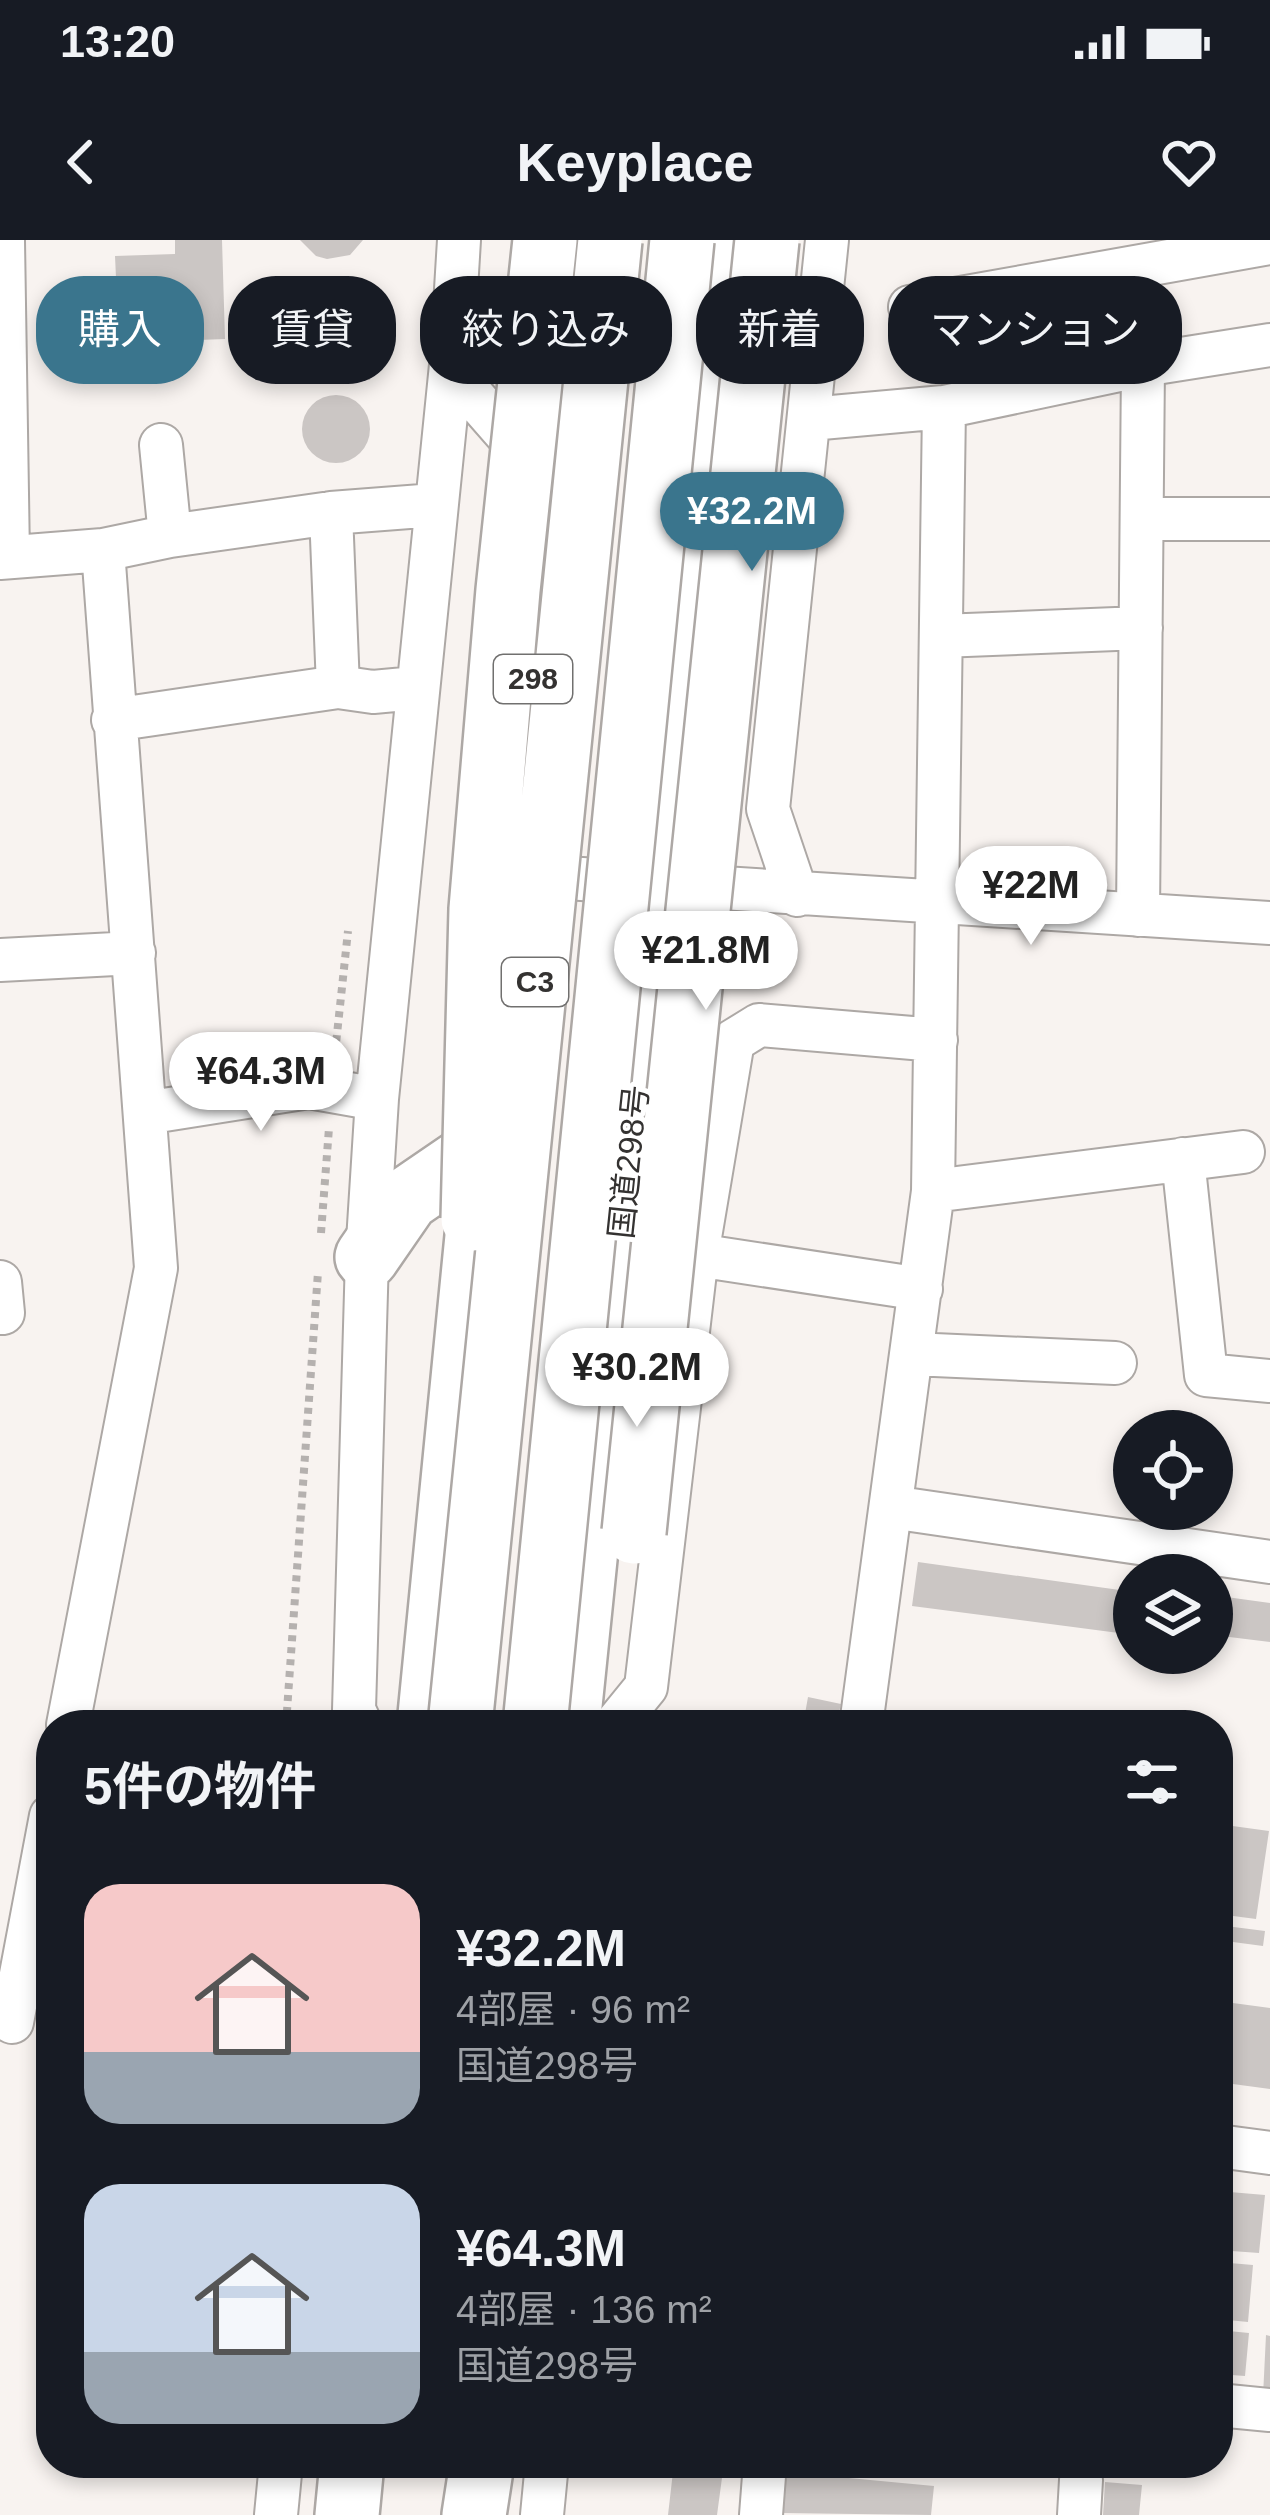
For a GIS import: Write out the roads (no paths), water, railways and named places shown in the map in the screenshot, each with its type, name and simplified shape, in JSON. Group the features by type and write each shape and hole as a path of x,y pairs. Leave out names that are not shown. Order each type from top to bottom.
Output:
{"highway":[{"path":"460,1710 481,909 545,240"},
{"name":"298","path":"430,1710 578,240"},
{"name":"C3","path":"462,1710 610,240"},
{"name":"C3","path":"536,1710 682,240"},
{"name":"国道298号","path":"570,1710 720,240"},
{"path":"605,1710 634,1532 767,240"},
{"path":"367,1256 407,1199 486,1145"},
{"path":"347,2515 351,2478"},
{"path":"380,2515 384,2478"},
{"path":"454,2515 458,2478"},
{"path":"474,2515 483,2478"},
{"path":"483,2515 485,2478"}],"street":[{"path":"458,276 460,240"},
{"path":"797,895 768,809 827,240"},
{"path":"0,241 4,558 103,550 331,513 435,505"},
{"path":"1085,276 1270,243"},
{"path":"1182,359 1270,346"},
{"path":"354,1710 376,1099 449,384"},
{"path":"467,384 527,459 554,483"},
{"path":"1001,384 1002,394"},
{"path":"811,418 944,406 1051,384"},
{"path":"1138,915 1143,384"},
{"path":"863,1710 933,1191 944,406"},
{"path":"161,445 170,536"},
{"path":"331,513 338,687"},
{"path":"1142,519 1270,519"},
{"path":"682,638 793,549"},
{"path":"71,1710 156,1268 103,550"},
{"path":"941,636 1142,628"},
{"path":"113,720 338,687 373,692 416,688"},
{"path":"512,875 1270,923"},
{"path":"0,960 134,953"},
{"path":"627,1710 646,1687 698,1255 734,1041 758,1025 936,1040"},
{"path":"146,1113 309,1088 376,1099"},
{"path":"630,1148 698,1255 921,1289"},
{"path":"933,1191 1243,1152"},
{"path":"1183,1159 1206,1375 1270,1381"},
{"path":"0,1282 0,1313"},
{"path":"912,1354 1115,1363"},
{"path":"891,1507 1270,1562"},
{"path":"21,2022 36,1919"},
{"path":"1233,2148 1270,2153"},
{"path":"1233,2406 1270,2410"},
{"path":"276,2515 280,2478"},
{"path":"542,2515 546,2478"},
{"path":"761,2515 763,2478"}]}
